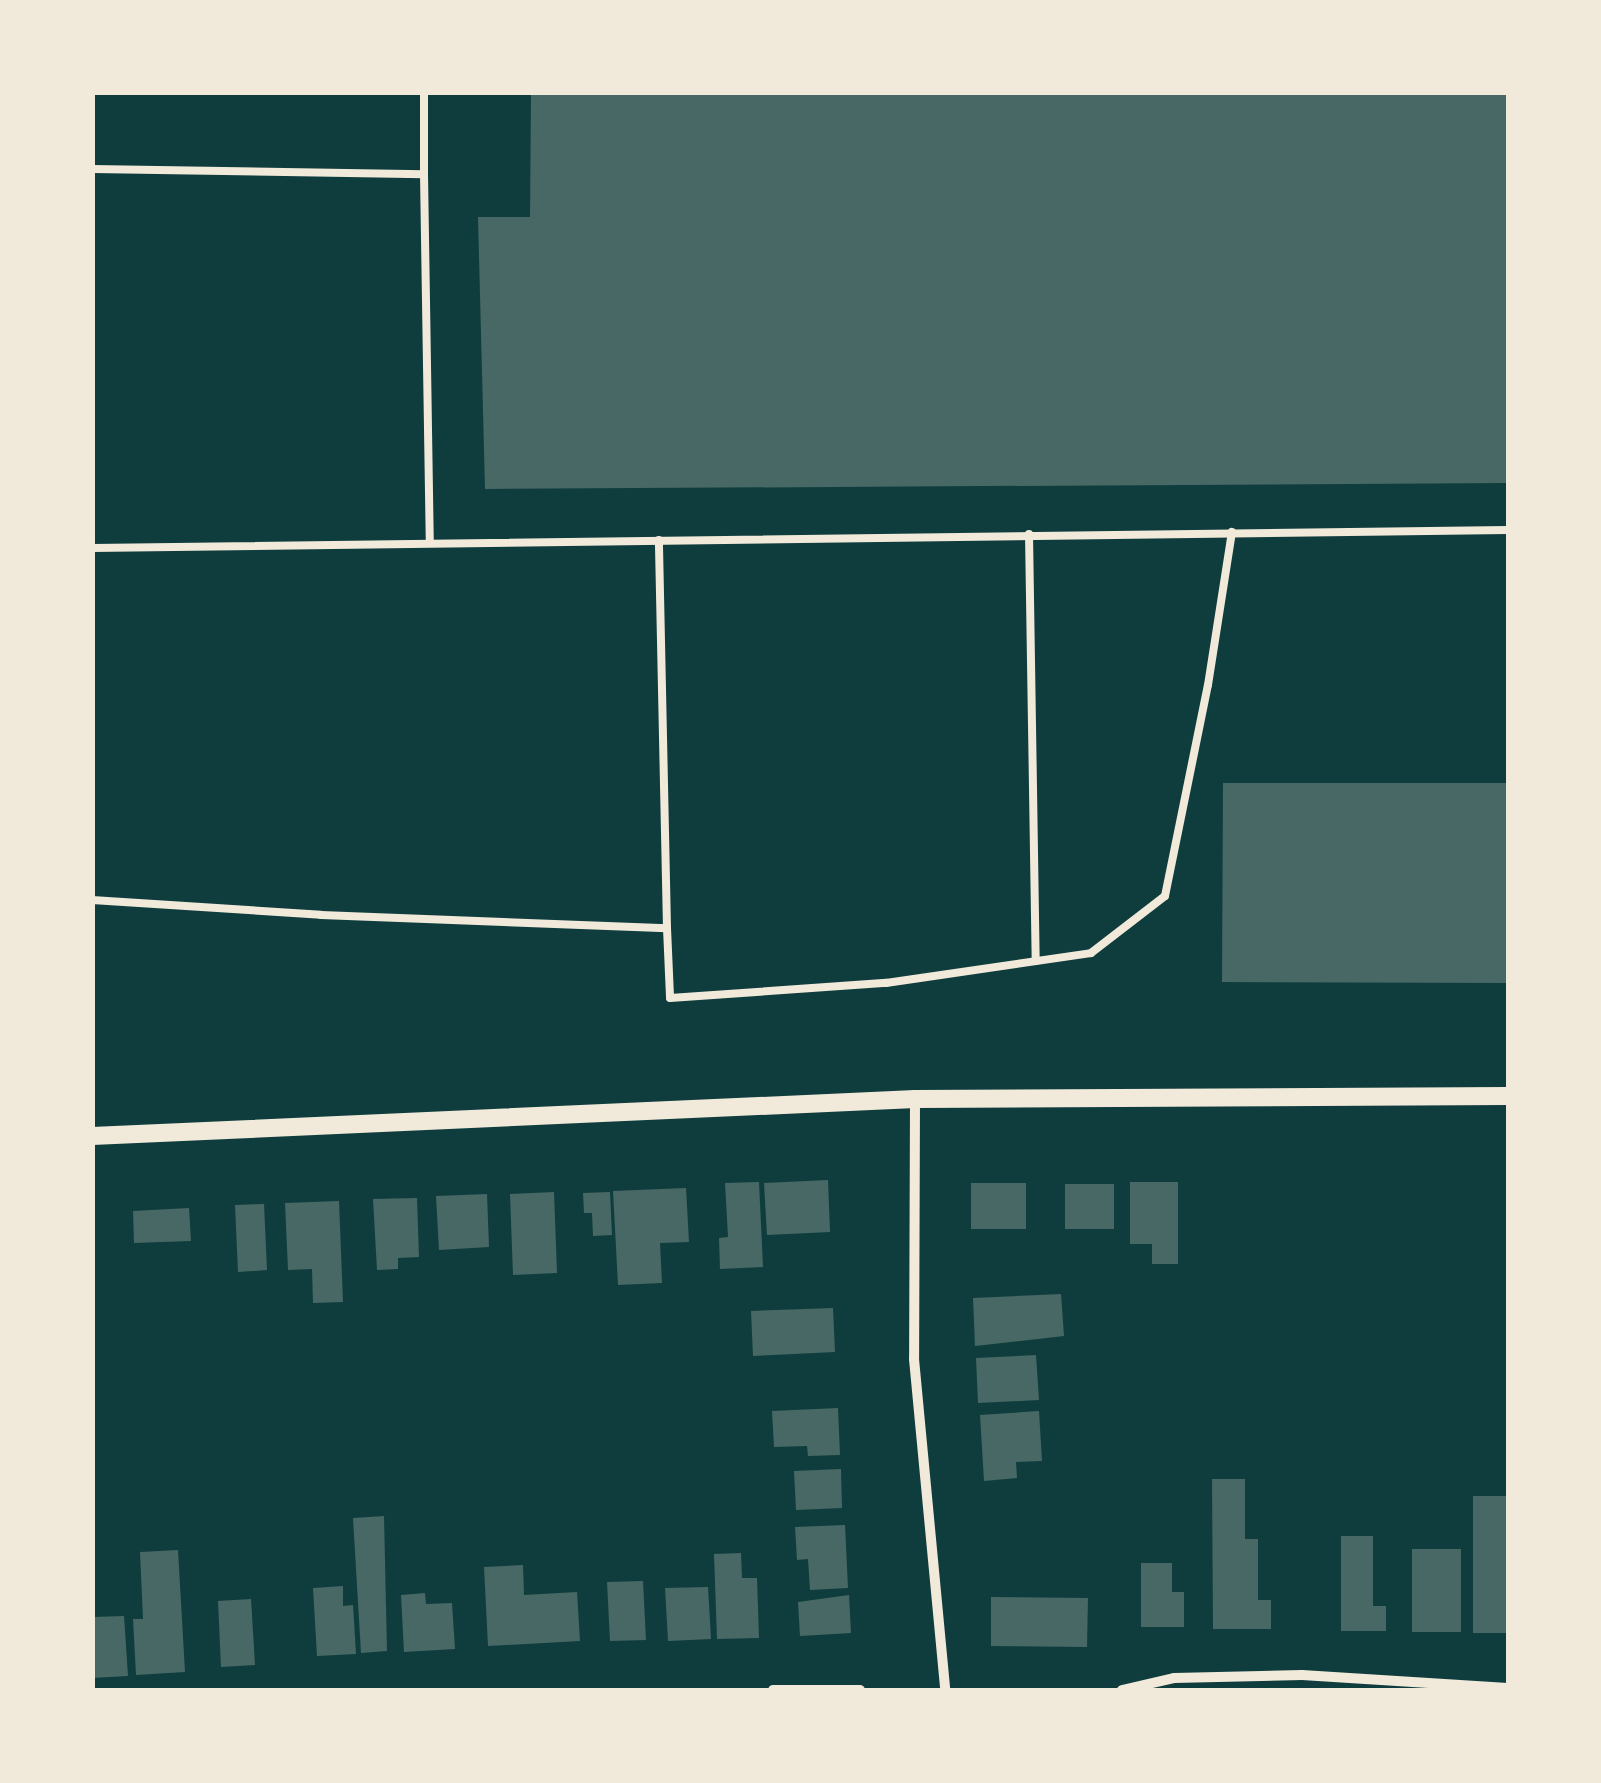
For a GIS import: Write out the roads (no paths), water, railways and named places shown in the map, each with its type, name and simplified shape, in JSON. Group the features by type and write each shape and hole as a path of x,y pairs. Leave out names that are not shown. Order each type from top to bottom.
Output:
{"street":[{"path":"92,1136 915,1099 1508,1096"},
{"path":"915,1099 914,1359 945,1690"},
{"path":"1122,1690 1174,1678 1302,1675 1508,1688"},
{"path":"773,1690 860,1690"}],"lane":[{"path":"424,92 430,543"},
{"path":"92,168 424,174"},
{"path":"92,548 1508,530"},
{"path":"659,540 670,998 886,983 1091,954 1165,896 1208,686 1232,532"},
{"path":"1029,534 1036,961"},
{"path":"92,900 321,915 667,928"}]}
